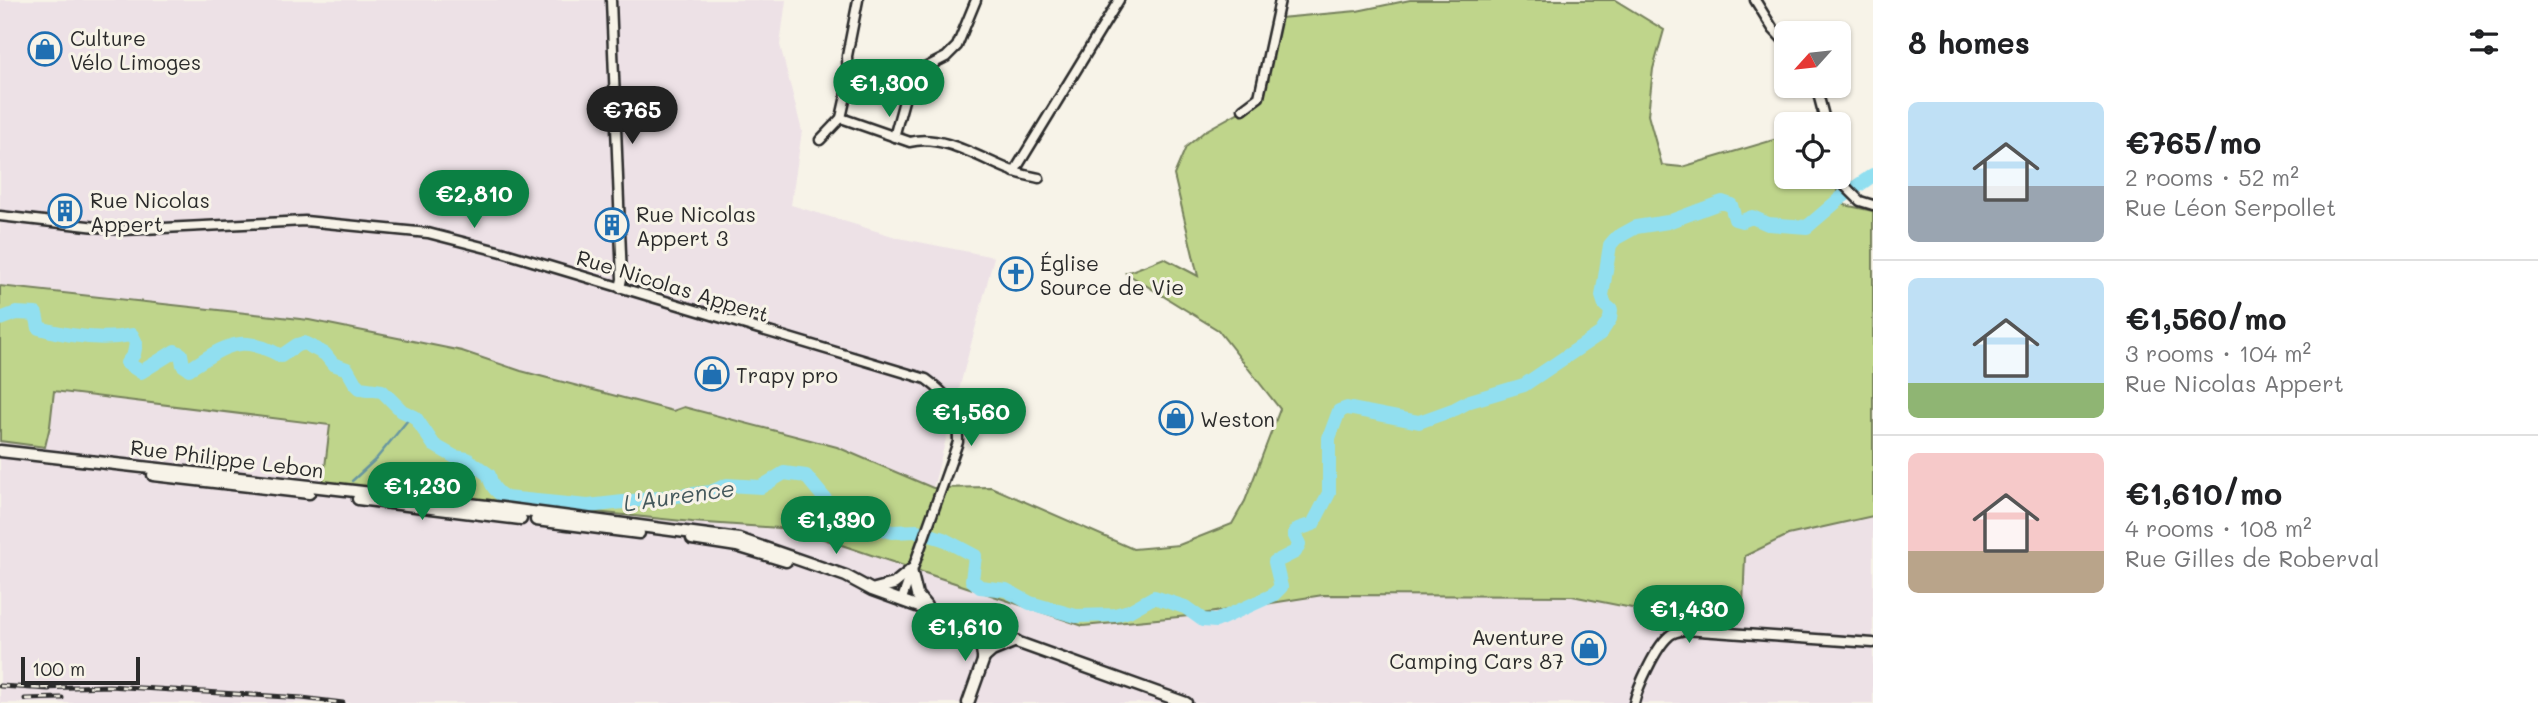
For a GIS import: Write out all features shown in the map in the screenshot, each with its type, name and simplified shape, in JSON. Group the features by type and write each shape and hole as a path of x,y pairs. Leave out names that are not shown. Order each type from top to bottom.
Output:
{"street":[{"path":"611,0 622,279 620,288"},
{"path":"820,141 841,118 848,87 848,56 858,0"},
{"path":"894,137 911,75 947,57 957,46 976,0"},
{"path":"1014,172 1119,0"},
{"path":"1243,109 1259,97 1280,0"},
{"path":"1755,0 1774,30"},
{"path":"841,118 910,142 920,139 934,140 1014,172 1039,178"},
{"path":"1848,189 1856,198 1873,205"},
{"name":"Rue Nicolas Appert","path":"0,216 123,230 305,221 428,233 502,252 926,379 943,391 954,407 958,442 902,599"},
{"name":"Rue Philippe Lebon","path":"0,451 487,506 739,539 846,576 872,590 1186,703"},
{"name":"Rue Philippe Lebon","path":"0,457 737,546 843,581 860,584"},
{"path":"872,590 894,584 911,570 916,595 932,610"},
{"path":"967,624 980,639 983,659"},
{"path":"1634,703 1660,646 1670,634 1685,630 1873,643"},
{"path":"968,703 993,633"},
{"path":"983,659 992,651 1017,641"}],"shaded area":[{"path":"0,0 786,0 780,45 802,131 791,205 899,238 994,257 933,488 837,447 684,407 674,411 521,371 462,351 309,320 0,286"},
{"path":"54,391 330,425 323,484 692,522 795,529 1083,626 1189,616 1323,595 1572,596 1653,612 1743,604 1745,557 1788,535 1873,516 1873,703 0,703 0,428 50,426"}],"green space":[{"path":"1410,0 1615,0 1664,30 1653,69 1648,115 1662,165 1682,167 1774,140 1774,189 1837,189 1845,205 1873,211 1873,516 1788,535 1745,556 1743,605 1652,612 1572,596 1323,595 1189,616 1083,626 794,529 692,522 323,484 330,425 54,391 45,447 0,441 0,286 309,320 462,351 521,371 673,411 684,407 837,447 933,488 991,487 1133,549 1179,545 1232,524 1245,501 1280,409 1218,330 1126,273 1164,258 1198,276 1174,175 1186,147 1205,131 1255,103 1280,18 1357,11"}],"waterway":[{"name":"L'Aurence","path":"0,319 16,313 36,314 39,328 50,331 97,338 132,335 136,343 134,354 127,363 141,372 175,351 181,354 183,365 189,369 233,345 254,345 281,356 304,343 325,354 333,364 347,369 360,388 382,391 402,411 415,417 434,445 455,457 467,459 489,475 495,488 506,498 588,506 711,492 727,485 761,487 784,473 806,476 830,505 873,527 892,532 917,531 943,539 975,556 972,580 980,587 1006,590 1030,603 1076,616 1115,615 1129,611 1154,597 1185,607 1203,620 1216,621 1273,595 1281,587 1275,562 1295,552 1299,544 1294,534 1298,529 1313,524 1329,493 1329,438 1339,411 1347,408 1419,422 1470,401 1524,385 1601,333 1610,319 1611,310 1605,305 1602,296 1610,245 1616,238 1636,227 1668,222 1722,202 1731,205 1735,219 1742,221 1752,217 1768,224 1807,227 1873,175"},
{"path":"352,481 376,459 412,415"}],"railway":[{"path":"0,686 49,689"},
{"path":"41,688 109,686 343,703"},
{"path":"25,699 62,698"}],"place":[{"name":"Culture Vélo Limoges","path":"45,49"},
{"name":"Rue Nicolas Appert","path":"65,211"},
{"name":"Rue Nicolas Appert 3","path":"612,225"},
{"name":"Église Source de Vie","path":"1016,274"},
{"name":"Trapy pro","path":"712,374"},
{"name":"Weston","path":"1176,418"},
{"name":"Aventure Camping Cars 87","path":"1589,648"}]}
